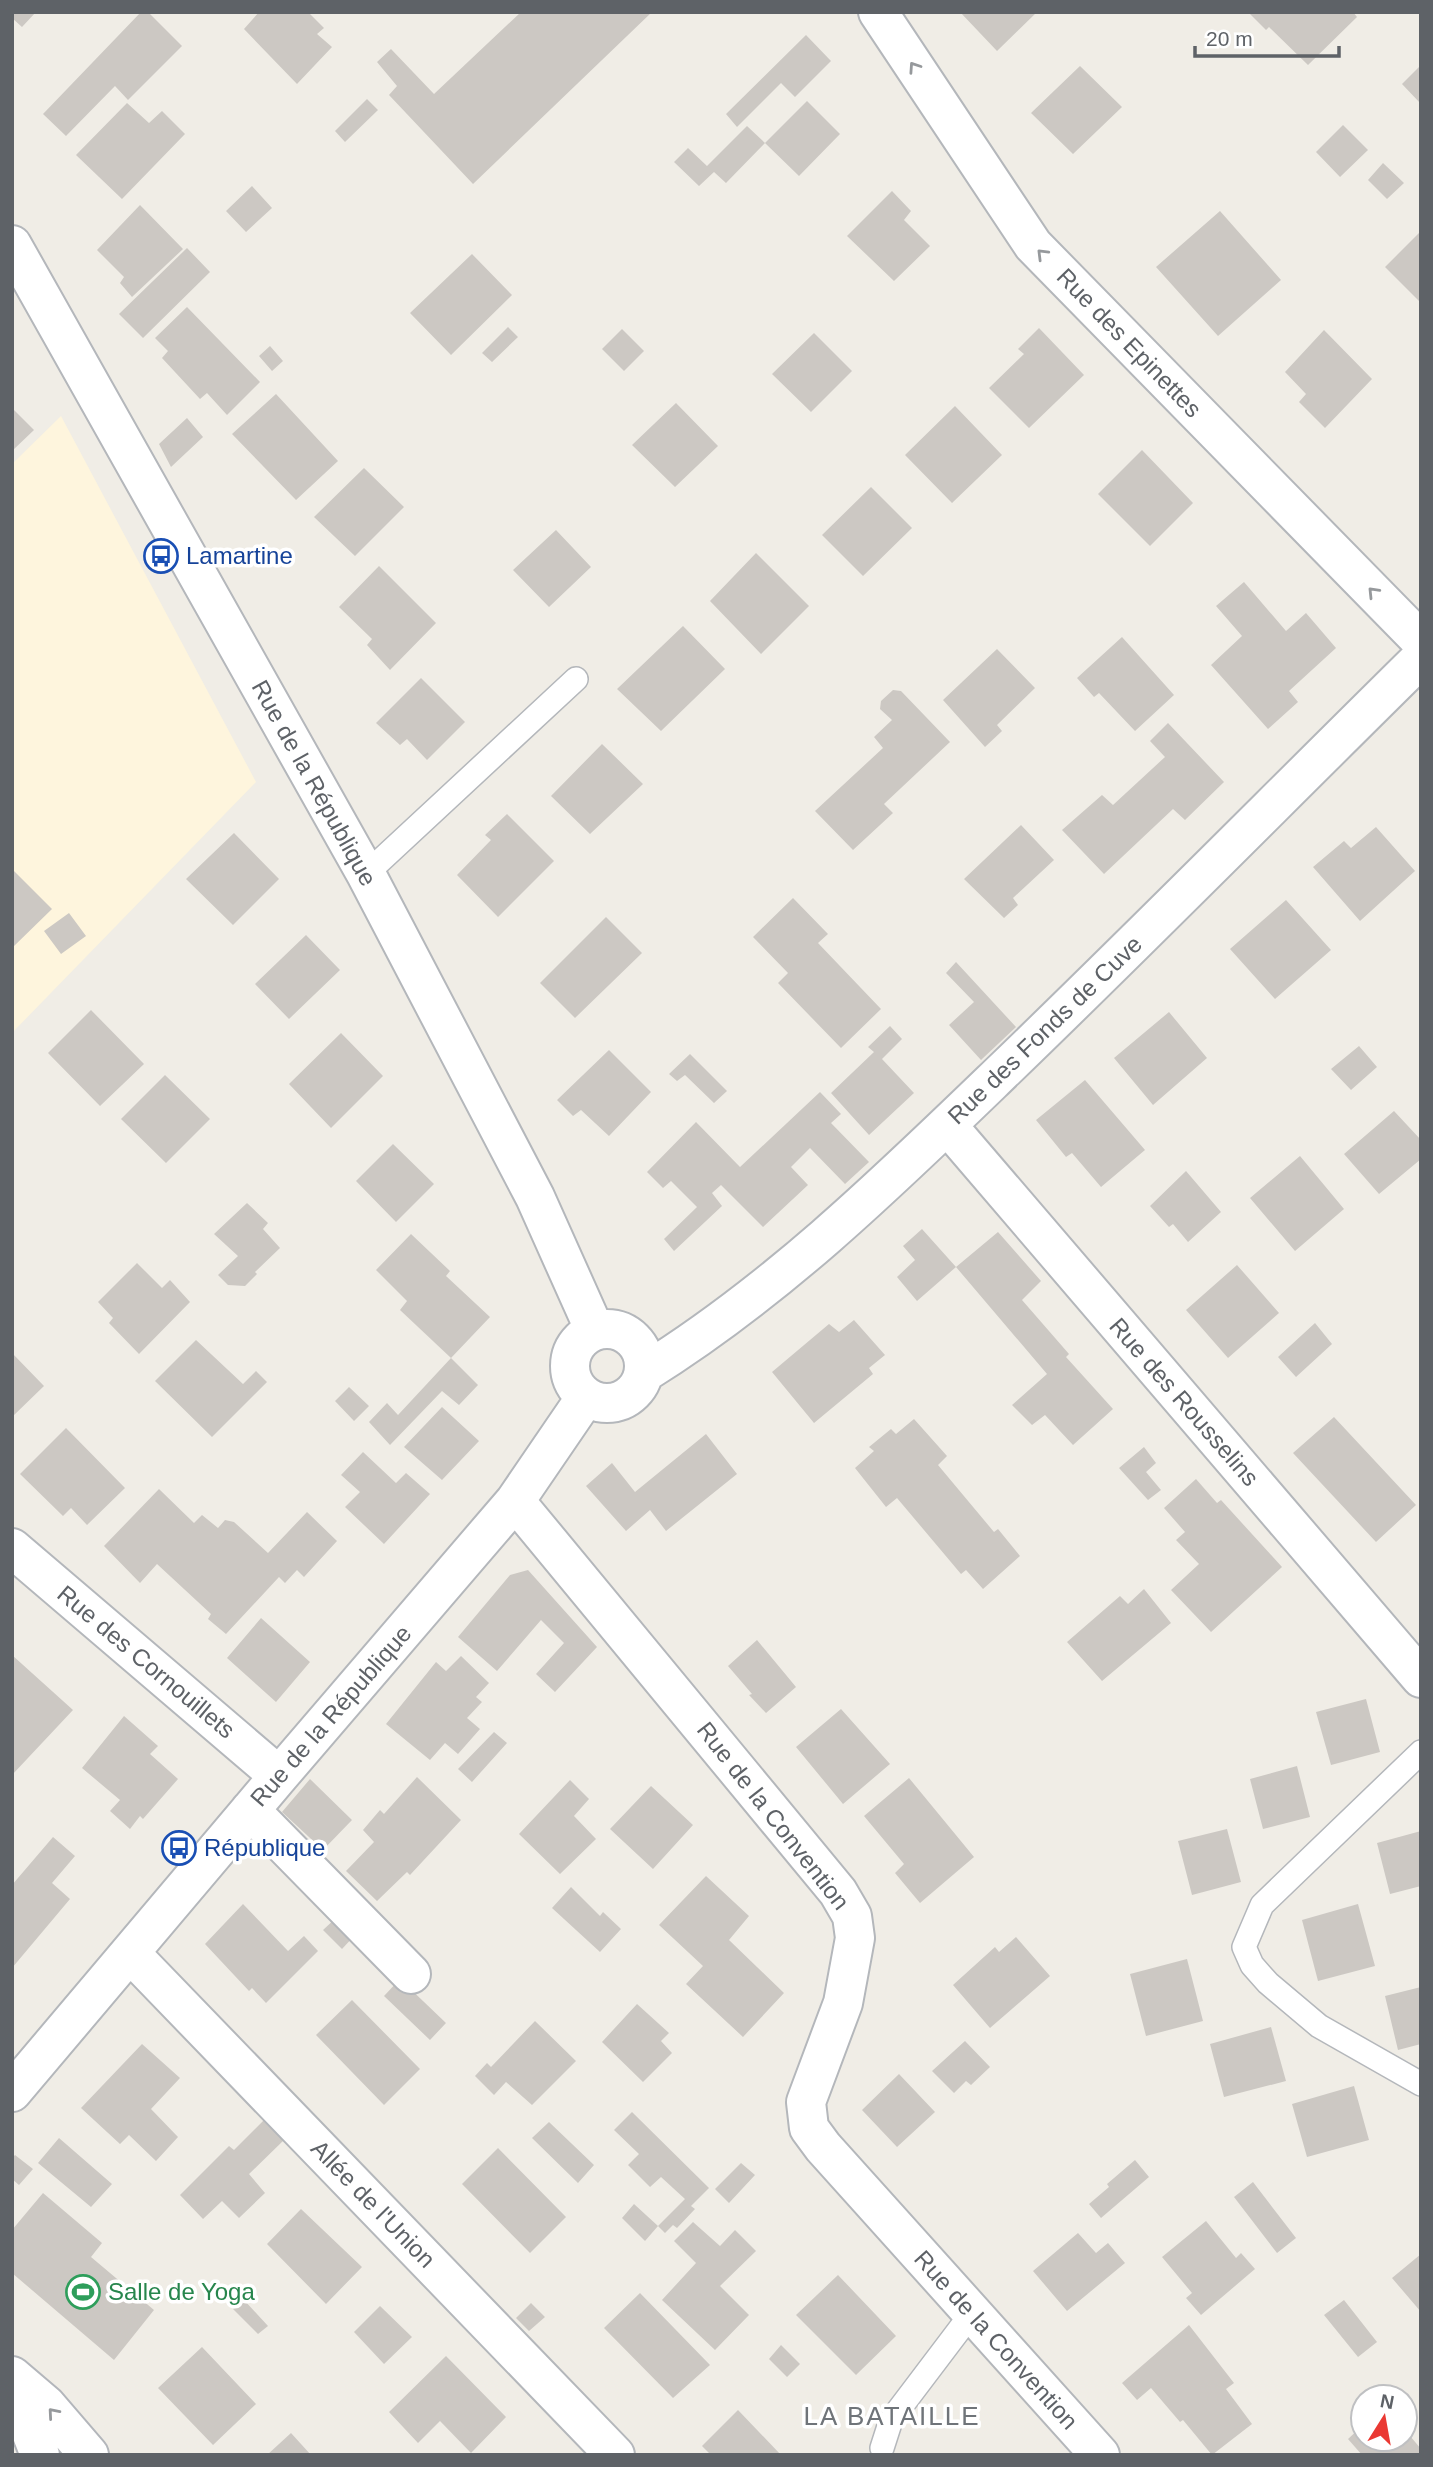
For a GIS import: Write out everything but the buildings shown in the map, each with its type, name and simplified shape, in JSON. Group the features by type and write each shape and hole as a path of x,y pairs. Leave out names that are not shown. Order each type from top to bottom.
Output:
{"street":[{"name":"Rue des Epinettes","path":"878,12 1033,245 1421,641"},
{"name":"Rue de la République","path":"12,245 366,874 535,1197 595,1331"},
{"name":"Rue des Fonds de Cuve","path":"644,1373 697,1340 831,1233 947,1125 1161,917 1421,657"},
{"name":"Rue des Rousselins","path":"947,1125 1421,1678"},
{"path":"609,1328 632,1338 640,1348 645,1360 644,1373 640,1385 622,1401 610,1403 586,1397 578,1389 570,1367 577,1344 595,1331 609,1328"},
{"name":"Rue de la République","path":"12,2092 515,1501 586,1397"},
{"name":"Rue de la Convention","path":"515,1501 838,1892 852,1916 855,1938 843,2003 806,2102 810,2128 823,2147 1100,2455"},
{"name":"Rue des Cornouillets","path":"12,1548 279,1776"},
{"path":"250,1810 411,1973"},
{"name":"Allée de l'Union","path":"131,1953 615,2455"},
{"path":"12,2376 46,2405 89,2455"},
{"path":"12,2408 29,2427 40,2455"}],"lane":[{"path":"366,874 576,679"},
{"path":"1421,1752 1262,1905 1244,1947 1252,1965 1268,1983 1319,2026 1421,2084"},
{"path":"882,2448 891,2420 972,2313"}],"shaded area":[{"path":"61,416 256,782 12,1033 12,464"}],"place":[{"name":"Lamartine","path":"161,556"},
{"name":"République","path":"179,1848"},
{"name":"Salle de Yoga","path":"83,2292"}],"district":[{"name":"LA BATAILLE","path":"892,2416"}]}
